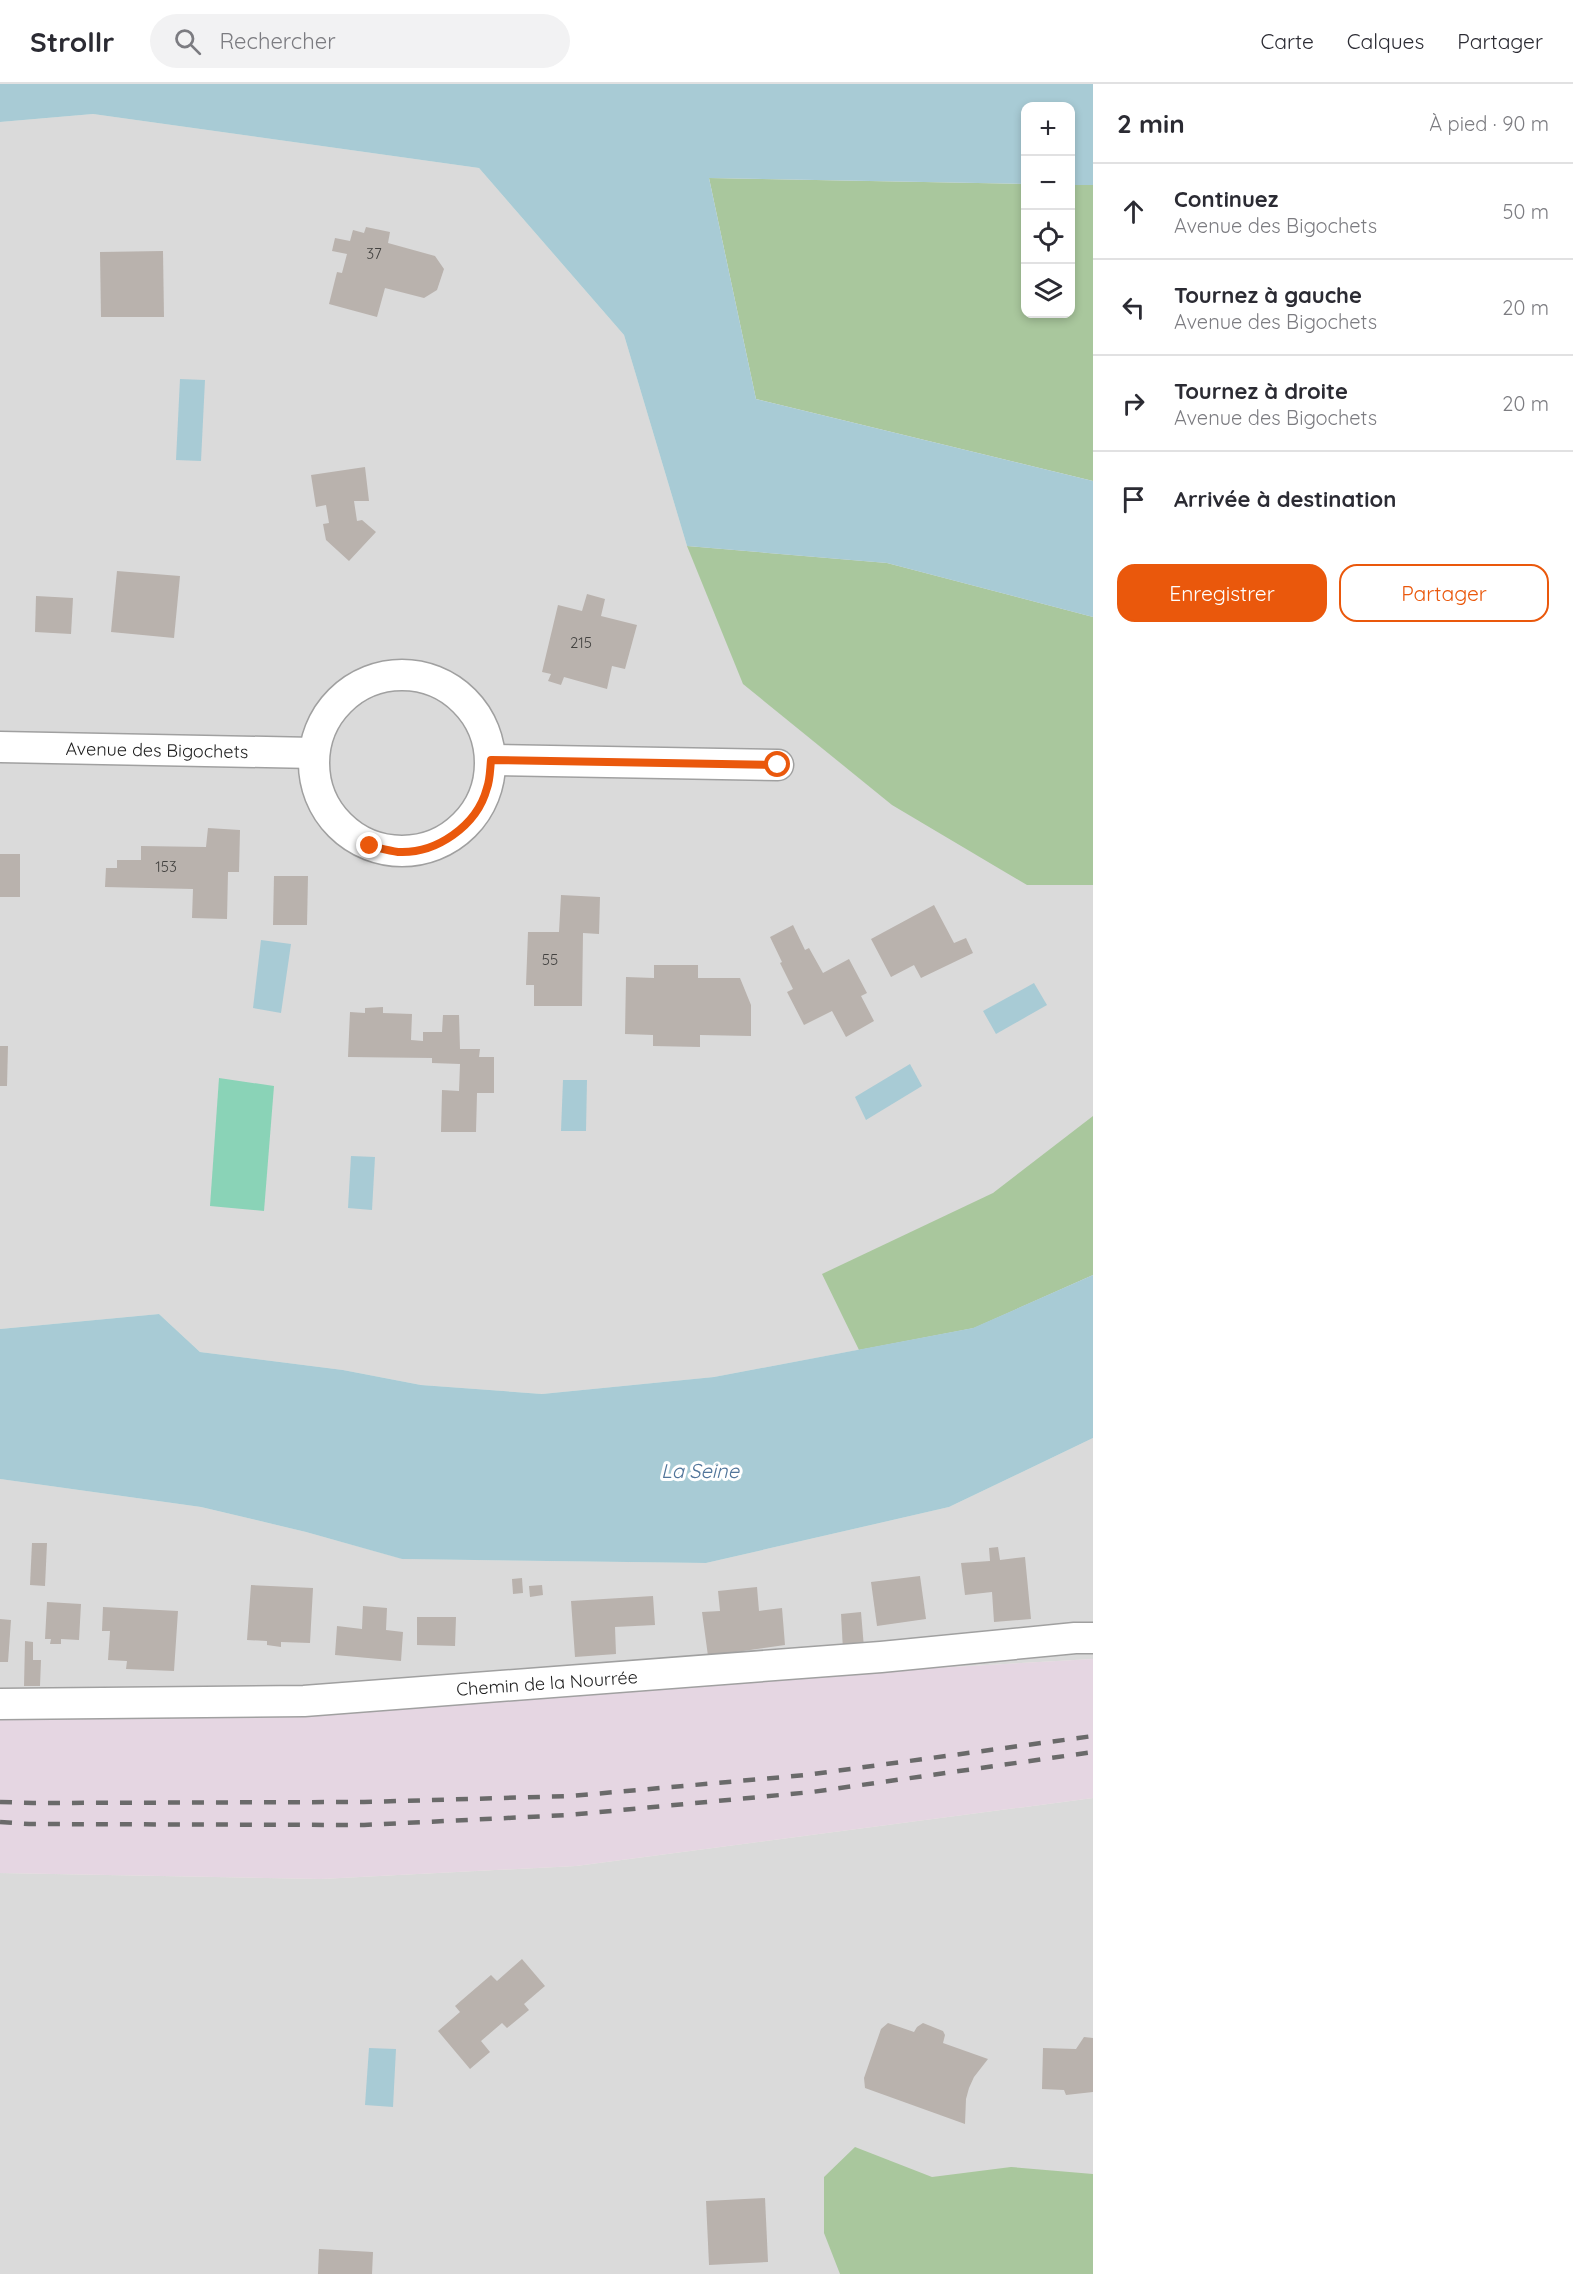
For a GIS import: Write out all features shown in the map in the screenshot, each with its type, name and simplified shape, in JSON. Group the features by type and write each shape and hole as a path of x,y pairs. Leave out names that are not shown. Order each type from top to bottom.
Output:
{"street":[{"path":"392,675 421,676 448,687 471,706 486,731 491,760 487,789 474,815 453,836 427,848 398,852 370,846 345,831 326,809 316,782 314,753 322,725 339,700 363,683 392,675"},
{"name":"Avenue des Bigochets","path":"0,747 314,753"},
{"path":"491,760 778,765"},
{"name":"Chemin de la Nourrée","path":"0,1704 304,1701 881,1657 1093,1638"}],"shaded area":[{"path":"93,114 479,168 624,335 687,546 887,563 1093,617 1093,1275 974,1328 714,1377 542,1394 421,1385 343,1370 200,1352 159,1314 0,1329 0,122"},
{"path":"1093,1438 1093,1659 899,1670 449,1705 0,1711 0,1479 201,1507 306,1532 403,1559 706,1563 949,1507"},
{"path":"1093,1659 1093,1798 576,1866 321,1879 0,1873 0,1711 449,1705 899,1670"},
{"path":"1093,1798 1093,2274 0,2274 0,1873 321,1879 576,1866"}],"green space":[{"path":"709,178 1021,184 1021,318 1075,318 1075,185 1093,185 1093,481 756,399"},
{"path":"687,546 887,563 1093,617 1093,885 1027,885 892,805 743,684"},
{"path":"219,1078 274,1086 264,1211 210,1206"},
{"path":"1093,1116 1093,1275 974,1328 859,1350 822,1274 993,1193"},
{"path":"855,2147 932,2177 1011,2167 1093,2174 1093,2274 840,2274 824,2233 824,2177"}],"water":[{"path":"0,84 1093,84 1093,185 1075,185 1075,102 1021,102 1021,184 709,178 756,399 1093,481 1093,617 887,563 687,546 624,335 479,168 93,114 0,122"},
{"path":"180,379 205,380 201,461 176,460"},
{"path":"261,940 291,944 281,1013 253,1008"},
{"path":"1034,983 1047,1005 996,1034 983,1011"},
{"path":"910,1064 922,1086 866,1120 855,1097"},
{"path":"563,1080 587,1080 586,1131 561,1131"},
{"path":"351,1156 375,1157 372,1210 348,1208"},
{"name":"La Seine","path":"1093,1275 1093,1438 949,1507 706,1563 402,1559 306,1532 201,1507 0,1479 0,1329 159,1314 200,1352 343,1370 421,1385 542,1394 714,1377 973,1328"},
{"path":"369,2048 396,2049 393,2107 365,2105"}],"building":[{"path":"366,227 390,232 388,243 435,256 444,269 437,290 424,298 385,288 377,317 329,304 337,272 342,273 347,254 332,251 335,238 350,241 353,230 364,233"},
{"path":"163,251 164,317 101,317 100,252"},
{"path":"365,467 369,501 354,501 357,521 362,520 376,532 349,561 326,540 323,524 329,523 326,505 316,507 311,475"},
{"path":"117,571 180,576 174,638 111,632"},
{"path":"587,594 605,599 601,616 637,625 625,669 612,666 607,689 564,677 561,685 548,681 551,674 542,672 558,605 582,611"},
{"path":"36,596 73,598 71,634 35,632"},
{"path":"208,828 240,830 239,872 228,872 227,919 192,918 193,889 105,887 106,868 117,868 117,860 141,860 141,846 206,847"},
{"path":"0,854 20,854 20,897 0,897"},
{"path":"274,876 308,876 307,925 273,925"},
{"path":"561,895 600,897 599,934 583,933 582,1006 534,1006 534,985 526,985 528,932 559,932"},
{"path":"934,905 954,943 966,938 973,953 921,978 914,965 891,977 871,939"},
{"path":"793,925 805,950 809,948 823,973 849,959 867,993 861,996 874,1021 846,1037 832,1011 804,1025 787,992 793,989 770,937"},
{"path":"654,965 698,965 698,978 740,978 751,1005 751,1036 700,1035 700,1047 653,1046 653,1035 625,1034 626,977 654,978"},
{"path":"383,1007 383,1013 412,1014 411,1040 423,1041 423,1032 442,1032 443,1015 459,1015 460,1049 480,1049 479,1057 494,1057 494,1093 477,1093 476,1132 441,1132 442,1090 459,1091 460,1064 432,1063 432,1058 348,1057 350,1012 365,1013 365,1008"},
{"path":"0,1046 8,1046 7,1086 0,1086"},
{"path":"32,1543 47,1543 45,1586 30,1585"},
{"path":"998,1547 1000,1560 1025,1557 1031,1619 994,1622 992,1592 965,1595 961,1563 990,1561 989,1548"},
{"path":"920,1576 926,1619 877,1626 871,1582"},
{"path":"522,1578 523,1593 513,1594 512,1579"},
{"path":"251,1585 313,1588 310,1643 281,1642 281,1647 267,1645 267,1641 247,1640"},
{"path":"542,1585 543,1595 530,1597 529,1586"},
{"path":"757,1587 759,1611 782,1608 785,1645 708,1656 702,1612 720,1611 718,1591"},
{"path":"653,1596 655,1625 615,1627 616,1654 575,1657 571,1601"},
{"path":"47,1602 81,1604 79,1640 61,1639 61,1644 50,1644 51,1639 45,1639"},
{"path":"363,1606 387,1608 386,1630 403,1632 401,1661 335,1655 337,1626 362,1629"},
{"path":"103,1607 178,1611 174,1671 126,1669 127,1661 108,1660 110,1631 102,1631"},
{"path":"861,1612 864,1648 843,1650 841,1614"},
{"path":"417,1617 456,1617 455,1646 417,1645"},
{"path":"0,1619 11,1620 8,1662 0,1662"},
{"path":"25,1641 33,1642 33,1660 41,1660 40,1686 24,1686"},
{"path":"522,1959 545,1986 524,2004 529,2010 507,2028 502,2023 481,2041 490,2052 470,2069 438,2031 460,2012 455,2006 491,1975 497,1981"},
{"path":"888,2023 914,2032 923,2023 943,2031 945,2035 943,2043 988,2059 974,2077 969,2088 965,2124 865,2088 864,2078 881,2029"},
{"path":"1084,2037 1093,2038 1093,2092 1066,2095 1064,2090 1042,2089 1043,2048 1076,2049"},
{"path":"765,2198 768,2262 709,2265 706,2201"},
{"path":"319,2249 373,2252 372,2274 318,2274"}],"railway":[{"path":"0,1802 364,1802 571,1796 806,1775 1093,1736"},
{"path":"0,1822 364,1825 568,1815 812,1792 1093,1752"}],"route":[{"path":"370,846 398,852 427,848 453,836 474,815 487,789 491,760 778,765"}]}
